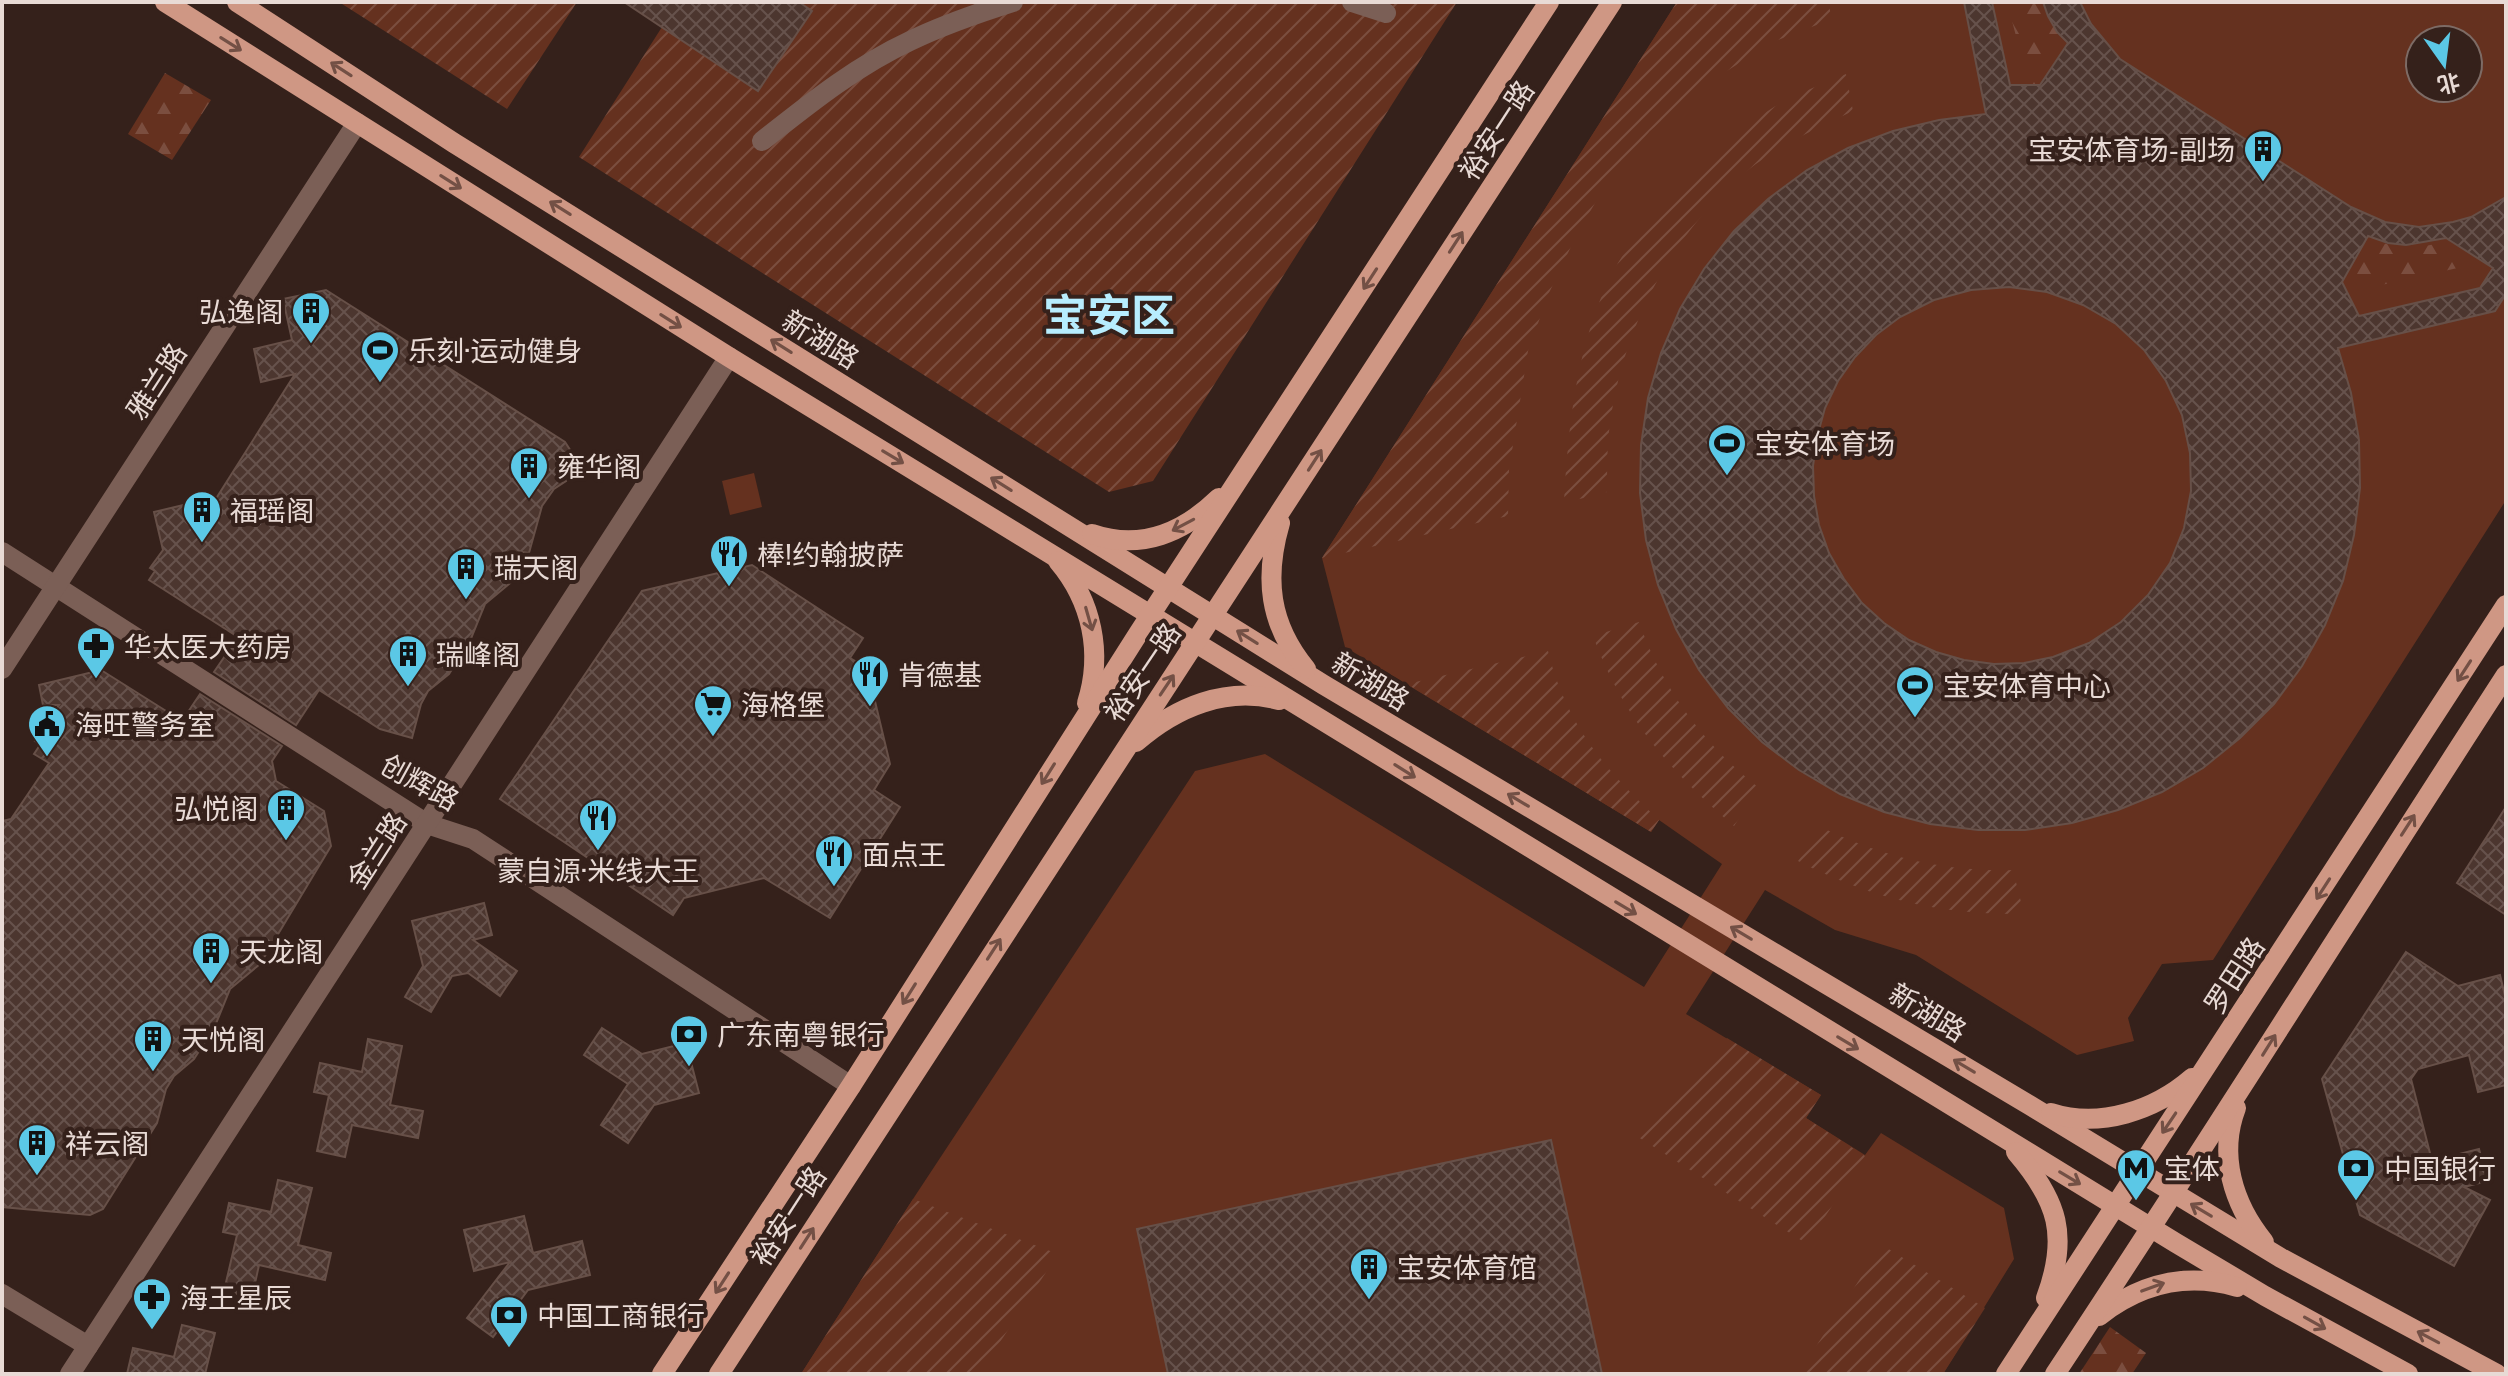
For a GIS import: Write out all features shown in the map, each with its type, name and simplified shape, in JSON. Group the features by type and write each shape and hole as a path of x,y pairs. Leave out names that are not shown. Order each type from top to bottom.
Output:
{"main road":[{"name":"新湖路","path":"165,2 729,357 2115,1206 2265,1296 2408,1374"},
{"name":"新湖路","path":"237,2 454,143 1324,685 2281,1258 2497,1374"},
{"name":"裕安一路","path":"662,1374 851,1086 1150,614 1549,2"},
{"name":"裕安一路","path":"719,1374 1612,2"},
{"path":"607,280 619,284 632,277 636,264 630,252"},
{"path":"1067,525 1101,537 1126,541 1158,537 1184,527 1204,513 1242,476"},
{"path":"1285,508 1271,567 1274,612 1291,649 1305,668 1324,685"},
{"path":"1050,552 1068,573 1080,594 1094,641 1095,666 1091,690 1084,714 1072,736"},
{"name":"罗田路","path":"2006,1374 2506,605"},
{"path":"2055,1374 2245,1084 2506,675"},
{"path":"1118,758 1164,721 1217,698 1265,696 1309,712"},
{"path":"1368,748 1361,738 1365,724 1374,719 1387,722"},
{"path":"2031,1106 2065,1117 2122,1115 2149,1106 2178,1090 2213,1059"},
{"path":"2245,1084 2230,1122 2230,1176 2251,1226 2281,1258"},
{"path":"2003,1137 2041,1183 2058,1226 2054,1276 2035,1330"},
{"path":"2086,1327 2130,1296 2183,1279 2226,1284 2265,1296"}],"street":[{"path":"762,141 819,96 908,41 1013,2"},
{"path":"1352,2 1386,13"},
{"name":"雅兰路","path":"2,669 357,123"},
{"name":"金兰路","path":"70,1374 729,357"},
{"name":"创辉路","path":"2,552 427,824 473,839 851,1086"},
{"path":"2,1294 88,1346"}],"green space":[{"path":"339,2 577,2 507,109"},
{"path":"799,2 1457,2 1153,481 1109,492 579,157 662,27 758,91 812,11"},
{"name":"宝安体育中心","path":"1677,2 2506,2 2506,500 2213,960 2162,964 2128,1018 2134,1041 2077,1055 1916,955 1835,930 1765,890 1686,1014 1821,1095 1806,1118 1865,1155 1881,1133 2004,1208 2014,1259 1943,1374 801,1374 1195,771 1265,754 1644,987 1722,864 1659,820 1651,832 1345,647 1322,558"},
{"path":"1677,2 1828,2 1832,19 1773,42 1706,84 1650,131 1609,179 1577,234 1549,293 1528,351 1509,470 1508,516 1322,558"},
{"path":"2007,2 2043,2 2052,24 2068,43 2040,85 2029,85"},
{"path":"165,73 211,100 172,160 128,134"},
{"path":"1846,74 1853,111 1790,142 1760,161 1707,209 1684,238 1646,302 1621,371 1608,443 1607,492 1564,503 1568,444 1583,355 1601,299 1627,249 1672,195 1736,133 1782,102"},
{"path":"2369,239 2407,247 2446,241 2480,263 2350,292 2344,282"},
{"path":"754,473 762,507 730,515 722,481"},
{"path":"1639,622 1660,670 1687,714 1720,753 1759,788 1734,826 1689,784 1650,741 1605,665 1593,636"},
{"path":"1548,651 1565,701 1590,744 1621,783 1659,820 1651,832 1407,684"},
{"path":"1821,827 1867,847 1914,860 1963,868 2013,870 2024,914 1936,908 1880,895 1826,874 1798,861"},
{"path":"1727,1038 1821,1095 1806,1118 1865,1156 1807,1244 1635,1135"},
{"path":"913,1199 1058,1254 979,1374 801,1374"},
{"path":"1882,1245 1985,1308 1943,1374 1798,1374"},
{"path":"2110,1327 2146,1353 2132,1374 2079,1374"}],"building":[{"path":"624,2 799,2 812,11 758,91"},
{"name":"宝安体育场","path":"1964,2 1992,2 2010,85 2040,85 2068,43 2057,32 2043,2 2080,2 2091,24 2120,59 2351,207 2385,222 2419,227 2471,217 2506,197 2506,294 2495,311 2338,348 2351,393 2359,440 2360,488 2354,535 2343,581 2325,625 2302,666 2274,704 2240,738 2203,768 2162,792 2118,810 2072,823 2025,830 1978,830 1930,824 1884,812 1840,794 1799,770 1762,742 1728,708 1699,670 1676,629 1658,585 1646,540 1640,493 1641,445 1648,398 1661,353 1680,309 1704,269 1734,231 1768,199 1807,170 1848,148 1893,131 1939,120 1986,114","holes":["2368,236 2406,245 2446,238 2493,268 2480,288 2359,316 2342,282","2009,287 2047,292 2083,305 2116,324 2144,350 2166,381 2182,415 2190,453 2191,491 2184,528 2170,563 2148,595 2121,622 2089,643 2053,657 2024,663 1994,664 1964,660 1909,640 1862,603 1829,553 1819,525 1813,466 1825,408 1838,381 1876,335 1900,317 1934,300 1971,290"]},
{"path":"326,290 565,442 583,470 554,489 542,506 529,553 522,552 506,569 515,579 485,604 470,641 449,674 428,691 421,704 412,738 380,729 319,690 296,725 214,672 238,637 149,580 155,571 150,568 163,550 154,512 217,497 295,374 261,382 254,349 292,340 283,299"},
{"name":"海格堡","path":"752,565 863,638 850,658 867,668 890,764 874,790 900,807 830,918 764,878 684,898 673,915 500,799 642,591"},
{"path":"101,670 182,721 200,694 282,746 272,761 276,781 324,811 331,846 260,964 230,989 215,1026 194,1059 174,1076 166,1089 157,1123 103,1209 90,1215 2,1207 2,821 11,819 49,763 34,754 40,745 35,741 59,705 43,705 39,685"},
{"path":"2506,807 2506,915 2457,883"},
{"path":"484,903 492,935 473,940 517,971 500,996 468,973 452,976 431,1012 405,997 423,966 412,921"},
{"path":"2406,952 2458,986 2500,975 2506,1000 2506,1085 2478,1092 2469,1055 2418,1069 2411,1079 2432,1161 2479,1149 2487,1181 2464,1187 2490,1200 2454,1266 2360,1215 2322,1079"},
{"path":"602,1028 642,1054 686,1043 699,1093 654,1105 628,1143 601,1125 628,1084 584,1055"},
{"path":"368,1039 402,1046 390,1105 423,1111 418,1138 352,1125 345,1157 317,1151 329,1095 314,1092 320,1063 362,1072"},
{"name":"宝安体育馆","path":"1551,1140 1602,1374 1168,1374 1137,1229"},
{"path":"278,1180 312,1188 298,1245 331,1253 325,1280 259,1265 252,1297 224,1291 237,1235 223,1232 229,1203 271,1212"},
{"path":"524,1216 533,1253 582,1241 590,1275 528,1290 493,1337 467,1318 510,1262 474,1271 464,1230"},
{"path":"182,1325 215,1333 205,1374 127,1374 133,1348 174,1357"}],"place":[{"name":"宝安体育场-副场","path":"2263,183"},
{"name":"弘逸阁","path":"311,345"},
{"name":"乐刻·运动健身","path":"380,384"},
{"name":"宝安体育场","path":"1727,477"},
{"name":"雍华阁","path":"529,500"},
{"name":"福瑶阁","path":"202,544"},
{"name":"棒!约翰披萨","path":"729,588"},
{"name":"瑞天阁","path":"466,601"},
{"name":"华太医大药房","path":"96,680"},
{"name":"瑞峰阁","path":"408,688"},
{"name":"肯德基","path":"870,708"},
{"name":"宝安体育中心","path":"1915,719"},
{"name":"海格堡","path":"713,738"},
{"name":"海旺警务室","path":"47,758"},
{"name":"弘悦阁","path":"286,842"},
{"name":"蒙自源·米线大王","path":"598,852"},
{"name":"面点王","path":"834,888"},
{"name":"天龙阁","path":"211,985"},
{"name":"广东南粤银行","path":"689,1068"},
{"name":"天悦阁","path":"153,1073"},
{"name":"祥云阁","path":"37,1177"},
{"name":"宝体","path":"2136,1202"},
{"name":"中国银行","path":"2356,1202"},
{"name":"宝安体育馆","path":"1369,1301"},
{"name":"海王星辰","path":"152,1331"},
{"name":"中国工商银行","path":"509,1349"}],"district":[{"name":"宝安区","path":"1109,315"}]}
